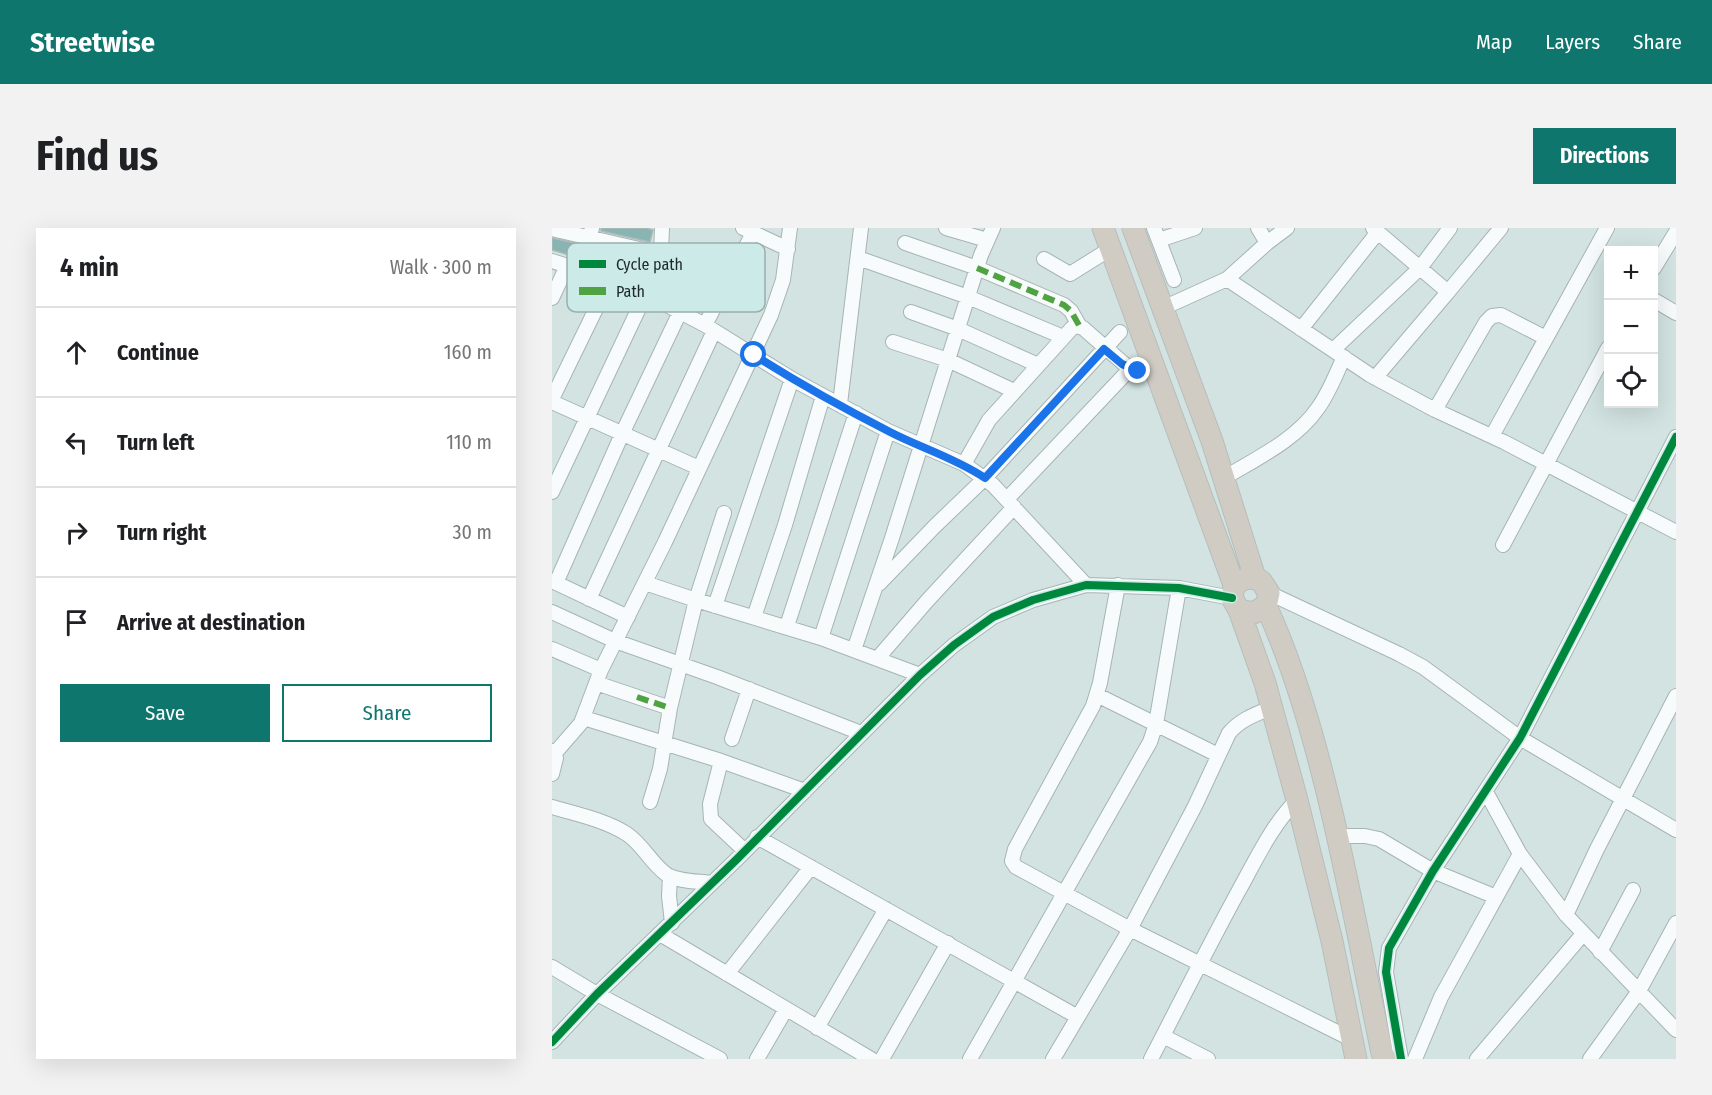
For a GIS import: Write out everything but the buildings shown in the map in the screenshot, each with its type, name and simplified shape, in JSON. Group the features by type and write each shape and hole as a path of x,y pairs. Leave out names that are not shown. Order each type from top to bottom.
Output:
{"highway":[{"path":"1103,228 1155,369 1273,707 1332,941 1354,1049"},
{"path":"1133,228 1299,691 1338,836 1389,1058"},
{"path":"1235,597 1241,579 1263,592"},
{"path":"1235,597 1253,614 1263,592"}],"street":[{"path":"661,243 662,228"},
{"path":"552,774 556,762 553,752 575,732 584,718 615,641 754,355 778,298 790,228"},
{"path":"840,404 861,228"},
{"path":"854,650 877,586 977,268 990,234 946,228"},
{"path":"1174,280 1156,234 1195,228"},
{"path":"1258,228 1267,243"},
{"path":"1163,308 1227,279 1287,228"},
{"path":"1224,478 1291,436 1307,422 1325,398 1338,354 1420,268 1450,228"},
{"path":"1376,378 1501,228"},
{"path":"552,229 591,233 624,243"},
{"path":"748,230 788,249"},
{"path":"1301,329 1375,230 1448,292"},
{"path":"1492,436 1603,230"},
{"path":"1658,260 1676,232"},
{"path":"905,243 977,268 1064,305 1076,317 1080,327 1130,369 1138,371 1155,369"},
{"path":"1044,259 1071,274 1110,249"},
{"path":"858,258 968,297 1063,337"},
{"path":"552,261 567,266 552,298"},
{"path":"1227,279 1376,378 1676,532"},
{"path":"1658,303 1676,313"},
{"path":"595,312 552,401 699,468"},
{"path":"552,492 636,312"},
{"path":"628,617 554,582 680,312 823,396 888,431 964,464 985,478 1086,585"},
{"path":"589,600 659,450 715,312"},
{"path":"911,312 958,329 1038,365"},
{"path":"1435,410 1486,322 1492,316 1501,315 1546,338"},
{"path":"964,464 981,432 1014,391 1072,328 1080,327"},
{"path":"877,586 985,478 1120,332"},
{"path":"892,342 948,360 1014,391"},
{"path":"1503,545 1605,354"},
{"path":"877,659 1010,503 1130,369"},
{"path":"715,606 792,379"},
{"path":"754,617 785,525 823,396"},
{"path":"787,626 856,413"},
{"path":"820,638 888,431"},
{"path":"1389,1058 1386,960 1389,948 1433,871 1520,738 1676,437"},
{"path":"650,802 660,769 670,708 696,600 724,513"},
{"path":"645,583 787,626 920,675"},
{"path":"552,1042 597,994 712,883 920,675 954,645 993,617 1033,600 1086,585 1179,588 1235,597"},
{"path":"1118,585 1097,695 1085,722 1012,855 1012,861 1016,867 1065,894 1200,964 1354,1049"},
{"path":"970,1059 1150,742 1156,724 1179,588"},
{"path":"1263,592 1399,654 1423,668 1520,738 1676,830"},
{"path":"552,612 615,641 749,689 861,733"},
{"path":"552,649 599,676 670,708"},
{"path":"732,739 749,689"},
{"path":"1097,695 1218,755"},
{"path":"1566,915 1676,696"},
{"path":"1053,1059 1130,929 1195,806 1229,733 1236,724 1273,707"},
{"path":"584,718 721,761 805,791"},
{"path":"721,761 710,804 711,819 744,851"},
{"path":"1486,792 1520,854 1566,915 1676,1030"},
{"path":"1151,1059 1275,825 1297,800"},
{"path":"552,807 607,824 625,833 670,876 682,880 712,883"},
{"path":"1338,836 1365,836 1379,839 1433,871 1496,897"},
{"path":"757,837 1078,1017"},
{"path":"1415,1059 1441,998 1520,854"},
{"path":"727,974 811,867"},
{"path":"670,876 669,896 672,922"},
{"path":"1600,952 1633,890"},
{"path":"817,1028 886,909"},
{"path":"1590,1059 1639,991 1676,924"},
{"path":"660,934 872,1059"},
{"path":"1477,1059 1583,934"},
{"path":"882,1059 948,943"},
{"path":"552,967 597,994 718,1058"},
{"path":"757,1059 786,1010"},
{"path":"1163,1036 1208,1059"}],"marked path":[{"path":"977,268 1064,305 1071,311 1080,327"},
{"path":"637,697 670,708"}],"cycle path":[{"path":"1401,1059 1386,972 1389,948 1433,871 1520,738 1676,437"},
{"path":"552,1042 597,994 736,860 920,675 954,645 993,617 1033,600 1086,585 1179,588 1232,598"}],"route":[{"path":"754,355 792,379 888,431 964,464 985,478 1104,349 1122,364 1138,371"}]}
